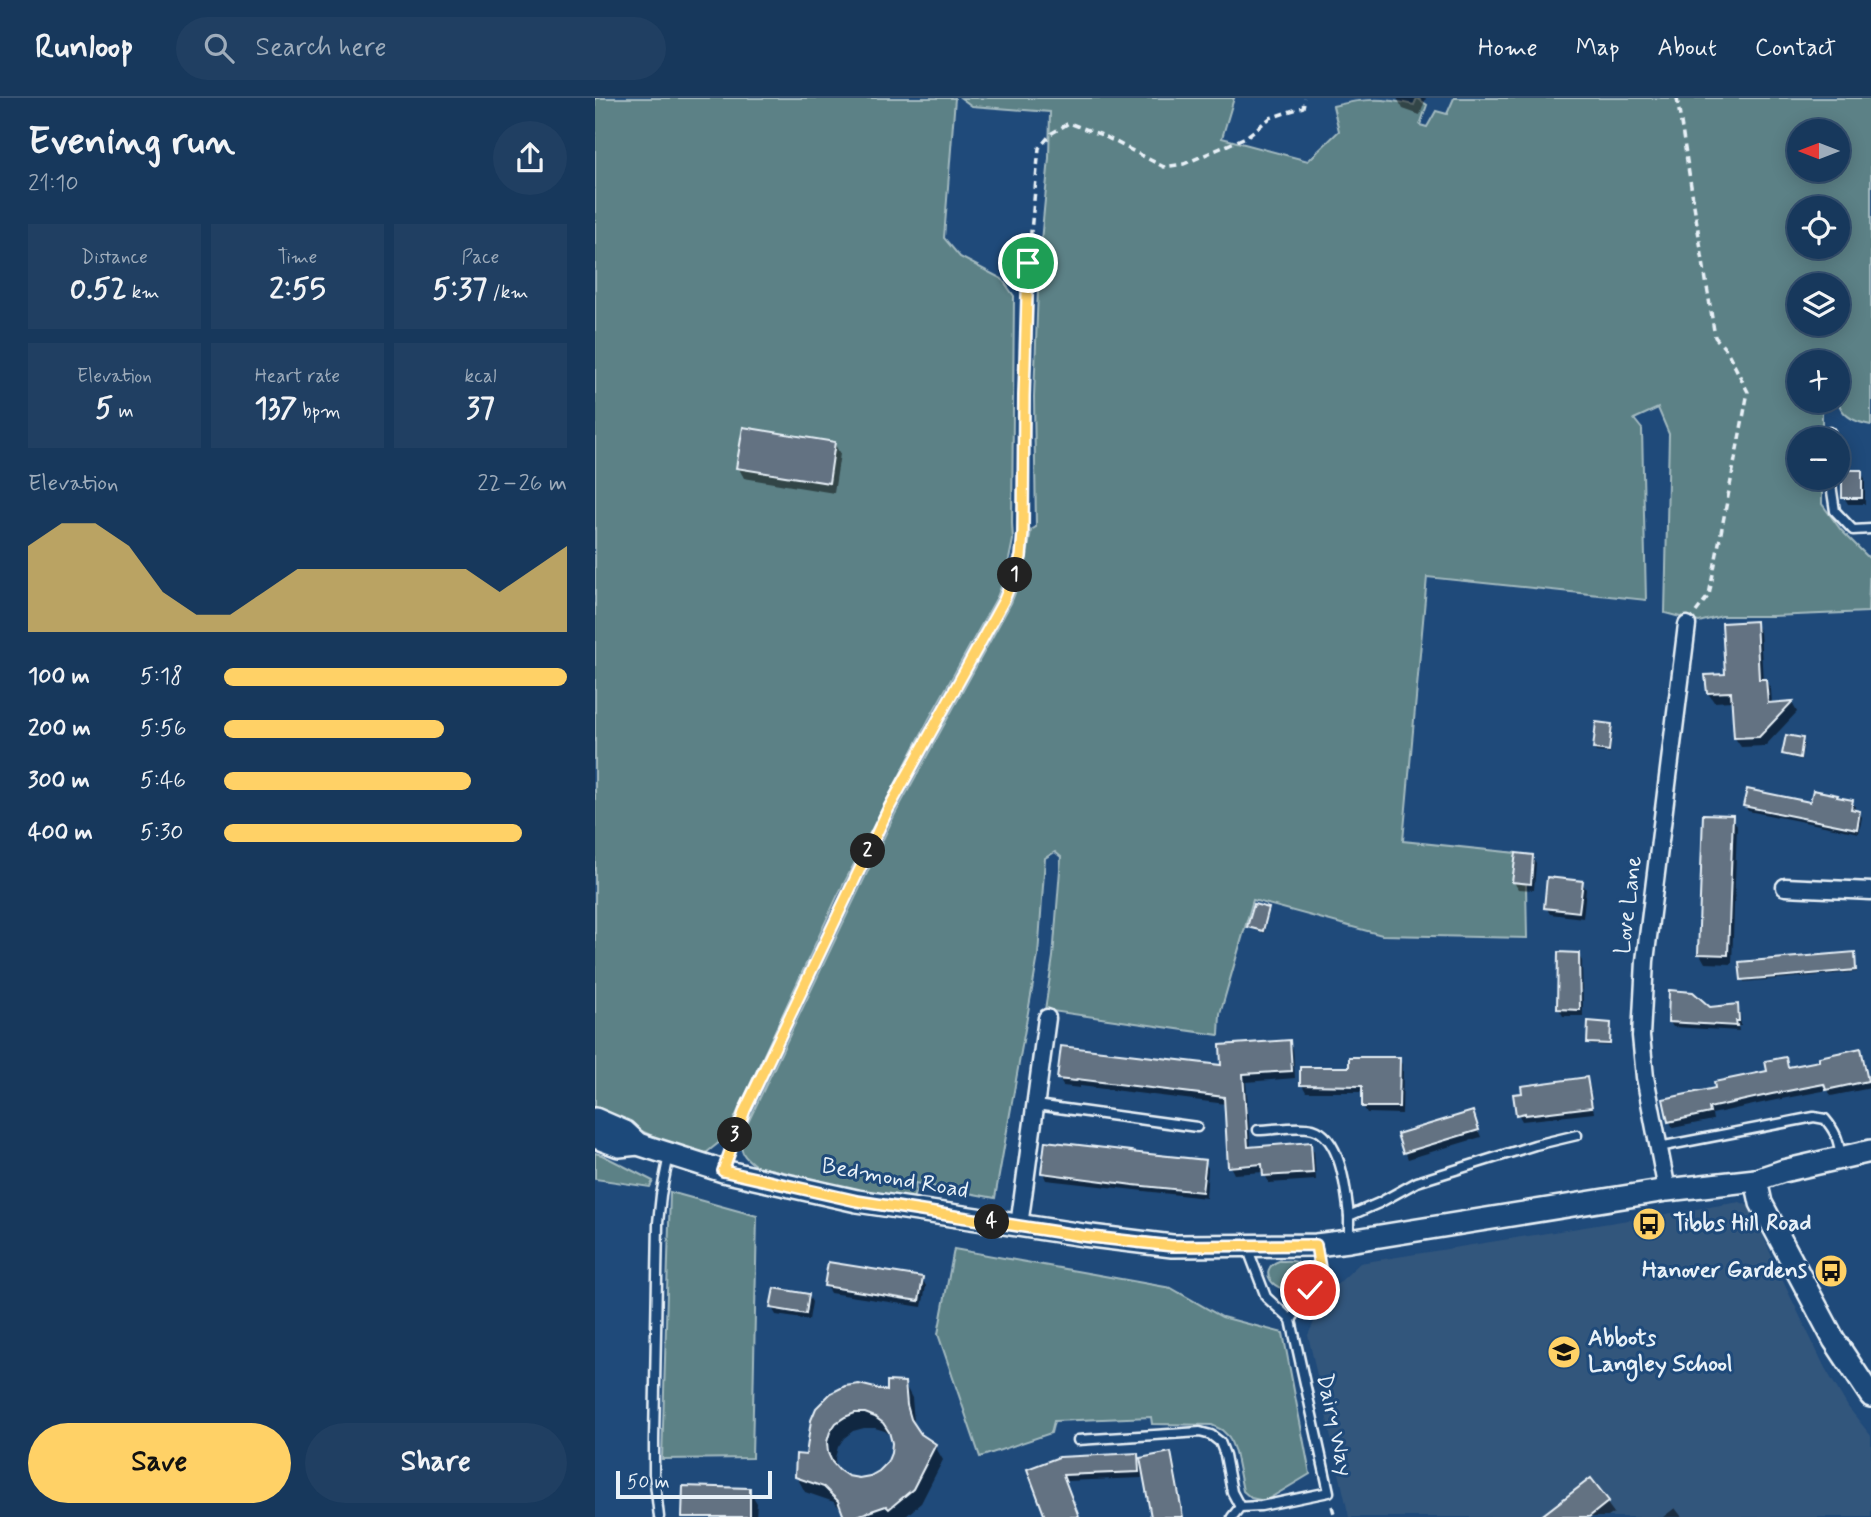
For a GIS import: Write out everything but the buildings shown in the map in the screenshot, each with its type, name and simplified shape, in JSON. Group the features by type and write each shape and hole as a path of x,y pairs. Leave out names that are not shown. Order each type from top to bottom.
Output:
{"street":[{"name":"Love Lane","path":"1667,1190 1645,1077 1641,1036 1645,961 1687,625"},
{"path":"1785,887 1871,891"},
{"path":"1019,1226 1047,1018"},
{"name":"Bedmond Road","path":"595,1119 625,1132 638,1144 669,1155 723,1171 857,1201 1172,1246 1316,1245"},
{"name":"Bedmond Road","path":"595,1137 619,1146 638,1144"},
{"path":"1316,1245 1667,1190 1756,1180 1783,1171 1871,1151"},
{"path":"1756,1180 1761,1203 1834,1340 1871,1396"}],"lane":[{"path":"1832,490 1835,511 1853,530 1871,529"},
{"path":"1036,1105 1198,1127"},
{"path":"1659,1147 1814,1117 1825,1119 1834,1130 1841,1158"},
{"path":"1258,1130 1305,1128 1315,1130 1326,1137 1339,1161 1346,1187 1349,1241"},
{"path":"1349,1216 1417,1182 1535,1145 1577,1135"},
{"path":"659,1517 654,1474 654,1440 659,1223 669,1155"},
{"path":"1247,1247 1266,1297 1291,1320 1320,1269 1316,1245"},
{"name":"Dairy Way","path":"1240,1507 1261,1506 1328,1492 1291,1320"},
{"path":"1078,1440 1200,1432 1211,1435 1220,1442 1232,1492 1240,1507 1232,1517"}],"path":[{"path":"723,1171 745,1110 888,810 1004,600 1021,557 1028,263 1039,148 1052,133 1069,123 1102,135 1164,167 1184,164 1246,137 1270,118 1303,107 1305,98"},
{"path":"1677,98 1714,337 1727,351 1748,392 1709,595 1687,625"}],"shaded area":[{"name":"Abbots Langley School","path":"1740,1202 1751,1207 1778,1271 1825,1368 1848,1407 1871,1436 1871,1517 1349,1517 1308,1335 1327,1294 1360,1263"}],"green space":[{"path":"595,98 955,98 944,238 960,257 1002,279 1014,296 1013,540 1006,574 997,597 929,719 837,897 726,1137 706,1153 665,1142 595,1109"},
{"path":"961,98 1234,98 1222,138 1308,161 1339,131 1333,106 1355,101 1383,100 1414,105 1417,98 1427,105 1420,125 1427,127 1436,111 1447,114 1454,98 1871,98 1871,425 1858,422 1845,413 1850,413 1850,350 1787,350 1787,413 1822,413 1822,427 1787,427 1787,490 1822,490 1822,504 1841,530 1870,559 1868,612 1722,616 1699,622 1665,613 1669,434 1658,408 1634,419 1642,429 1646,600 1427,577 1403,841 1516,853 1513,882 1526,884 1527,938 1382,935 1253,900 1220,1014 1219,1035 1045,1010 1053,957 1061,857 1055,852 1045,858 1038,956 995,1198 915,1183 916,1190 912,1201 759,1168 746,1157 741,1145 743,1133 895,814 1011,603 1024,567 1031,530 1036,527 1034,397 1039,262 1049,158 1050,112 972,106"},
{"path":"595,1153 653,1181 650,1187 595,1179"},
{"path":"670,1192 757,1216 752,1458 662,1459"},
{"path":"954,1249 1171,1288 1222,1317 1283,1333 1310,1474 1265,1501 1251,1498 1243,1491 1235,1452 1229,1437 1222,1430 1212,1425 1152,1424 1151,1417 1054,1421 1051,1433 980,1457 938,1334"},
{"path":"1279,1261 1301,1264 1303,1280 1299,1288 1282,1288 1271,1280 1269,1270"}],"place":[{"name":"Tibbs Hill Road","path":"1649,1224"},
{"name":"Hanover Gardens","path":"1831,1271"},
{"name":"Abbots Langley School","path":"1564,1352"}],"route":[{"path":"1028,263 1023,533 1021,557 1015,576 888,810 745,1110 723,1171 857,1201 1083,1236 1172,1246 1316,1245 1320,1269 1310,1290"}]}
